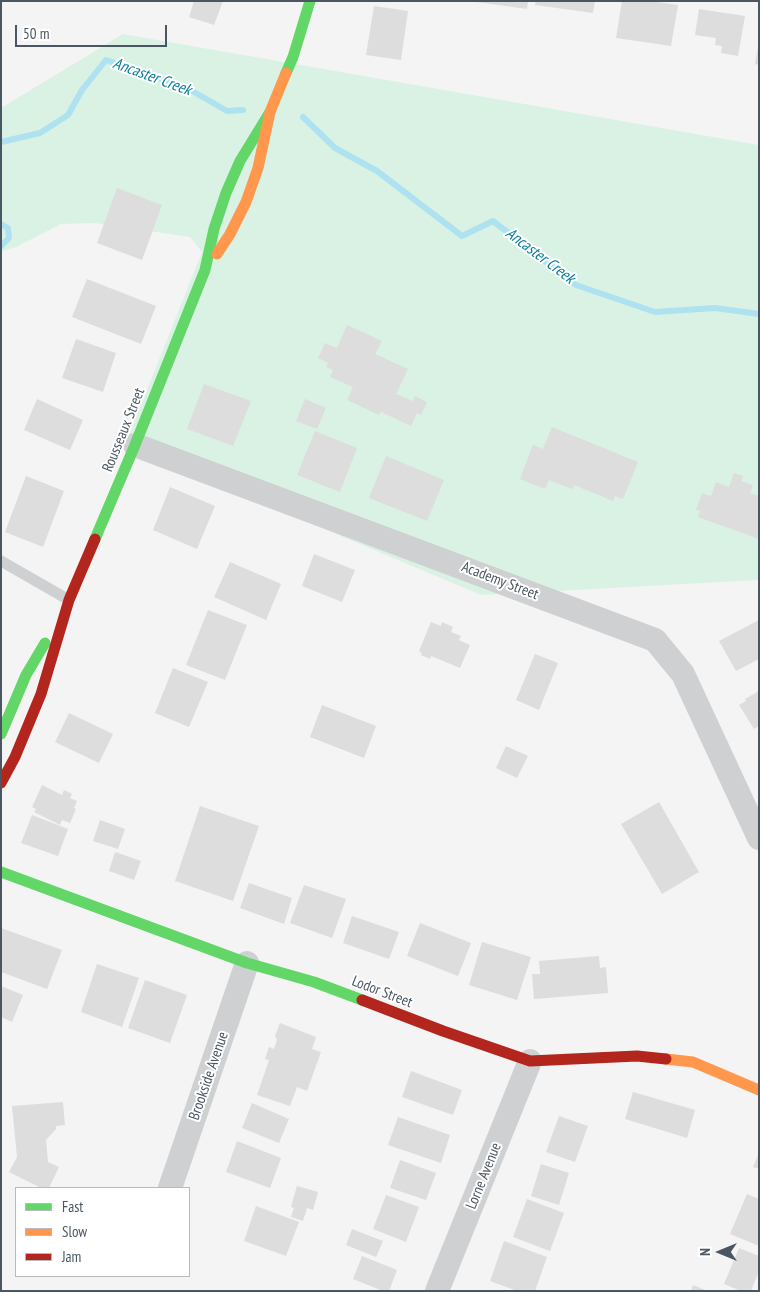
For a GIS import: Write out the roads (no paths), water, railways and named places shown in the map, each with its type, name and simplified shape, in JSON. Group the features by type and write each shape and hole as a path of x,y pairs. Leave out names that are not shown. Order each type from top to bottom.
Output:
{"main road":[{"name":"Rousseaux Street","path":"1,783 15,757 41,694 69,600 135,445 205,270 214,229 226,193 240,161 270,112 293,57 310,1"},
{"name":"Rousseaux Street","path":"205,270 230,234 246,202 258,168 270,112"},
{"name":"Rousseaux Street","path":"1,734 26,675 69,600"},
{"name":"Lodor Street","path":"1,872 247,963 314,982 443,1031 530,1061 638,1056 692,1062 759,1090"}],"street":[{"name":"Academy Street","path":"135,445 656,640 683,674 759,838"},
{"name":"Brookside Avenue","path":"170,1187 247,963"},
{"name":"Lorne Avenue","path":"437,1291 530,1061"}],"lane":[{"path":"1,561 69,600"}],"waterway":[{"name":"Ancaster Creek","path":"1,142 40,133 68,115 82,90 106,60 187,88 227,111 243,110"},
{"name":"Ancaster Creek","path":"303,117 335,148 377,171 462,236 493,221 576,285 655,312 715,308 759,314"},
{"path":"1,224 8,228 9,238 1,246"}]}
